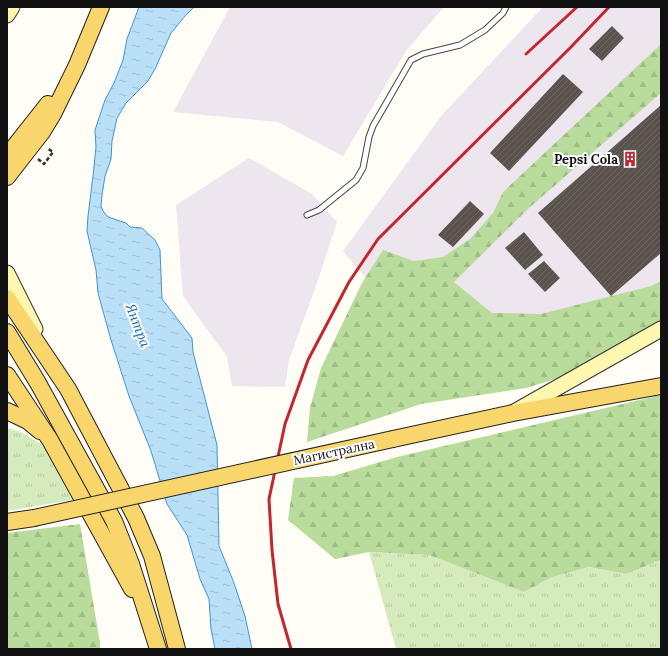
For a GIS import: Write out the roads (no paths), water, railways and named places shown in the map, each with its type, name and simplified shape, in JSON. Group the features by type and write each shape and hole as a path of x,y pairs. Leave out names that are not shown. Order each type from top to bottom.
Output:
{"main road":[{"path":"7,177 50,120 77,65 101,7"},
{"path":"7,156 35,122 77,65"},
{"path":"7,298 68,389 136,518 152,556 177,649"},
{"path":"7,332 42,390 114,521 131,564 158,649"},
{"path":"7,375 50,440 150,624"},
{"name":"Магистрална","path":"7,522 34,518 513,413 661,386"},
{"path":"7,411 28,421 50,440"}],"street":[{"path":"7,15 12,7"},
{"path":"7,273 22,305 68,389"},
{"path":"513,413 661,329"}],"lane":[{"path":"307,215 318,210 356,180 363,168 369,137 373,126 411,60 423,54 460,45 485,30 503,13 506,7"}],"water":[{"name":"Янтра","path":"139,7 194,7 171,33 148,81 126,103 117,118 112,141 111,159 105,176 101,206 108,217 126,223 130,227 142,228 155,240 160,250 162,299 192,338 193,352 217,445 219,546 245,616 252,649 215,649 211,629 209,599 200,579 187,535 167,504 151,451 129,396 111,340 98,293 96,270 87,231 96,147 95,130 105,100 114,83 123,60 127,39"}],"railway":[{"path":"526,54 577,7"},
{"path":"291,649 278,604 272,550 269,499 285,424 308,360 349,282 378,239 571,47 609,7"}],"place":[{"name":"Pepsi Cola","path":"630,159"}]}
